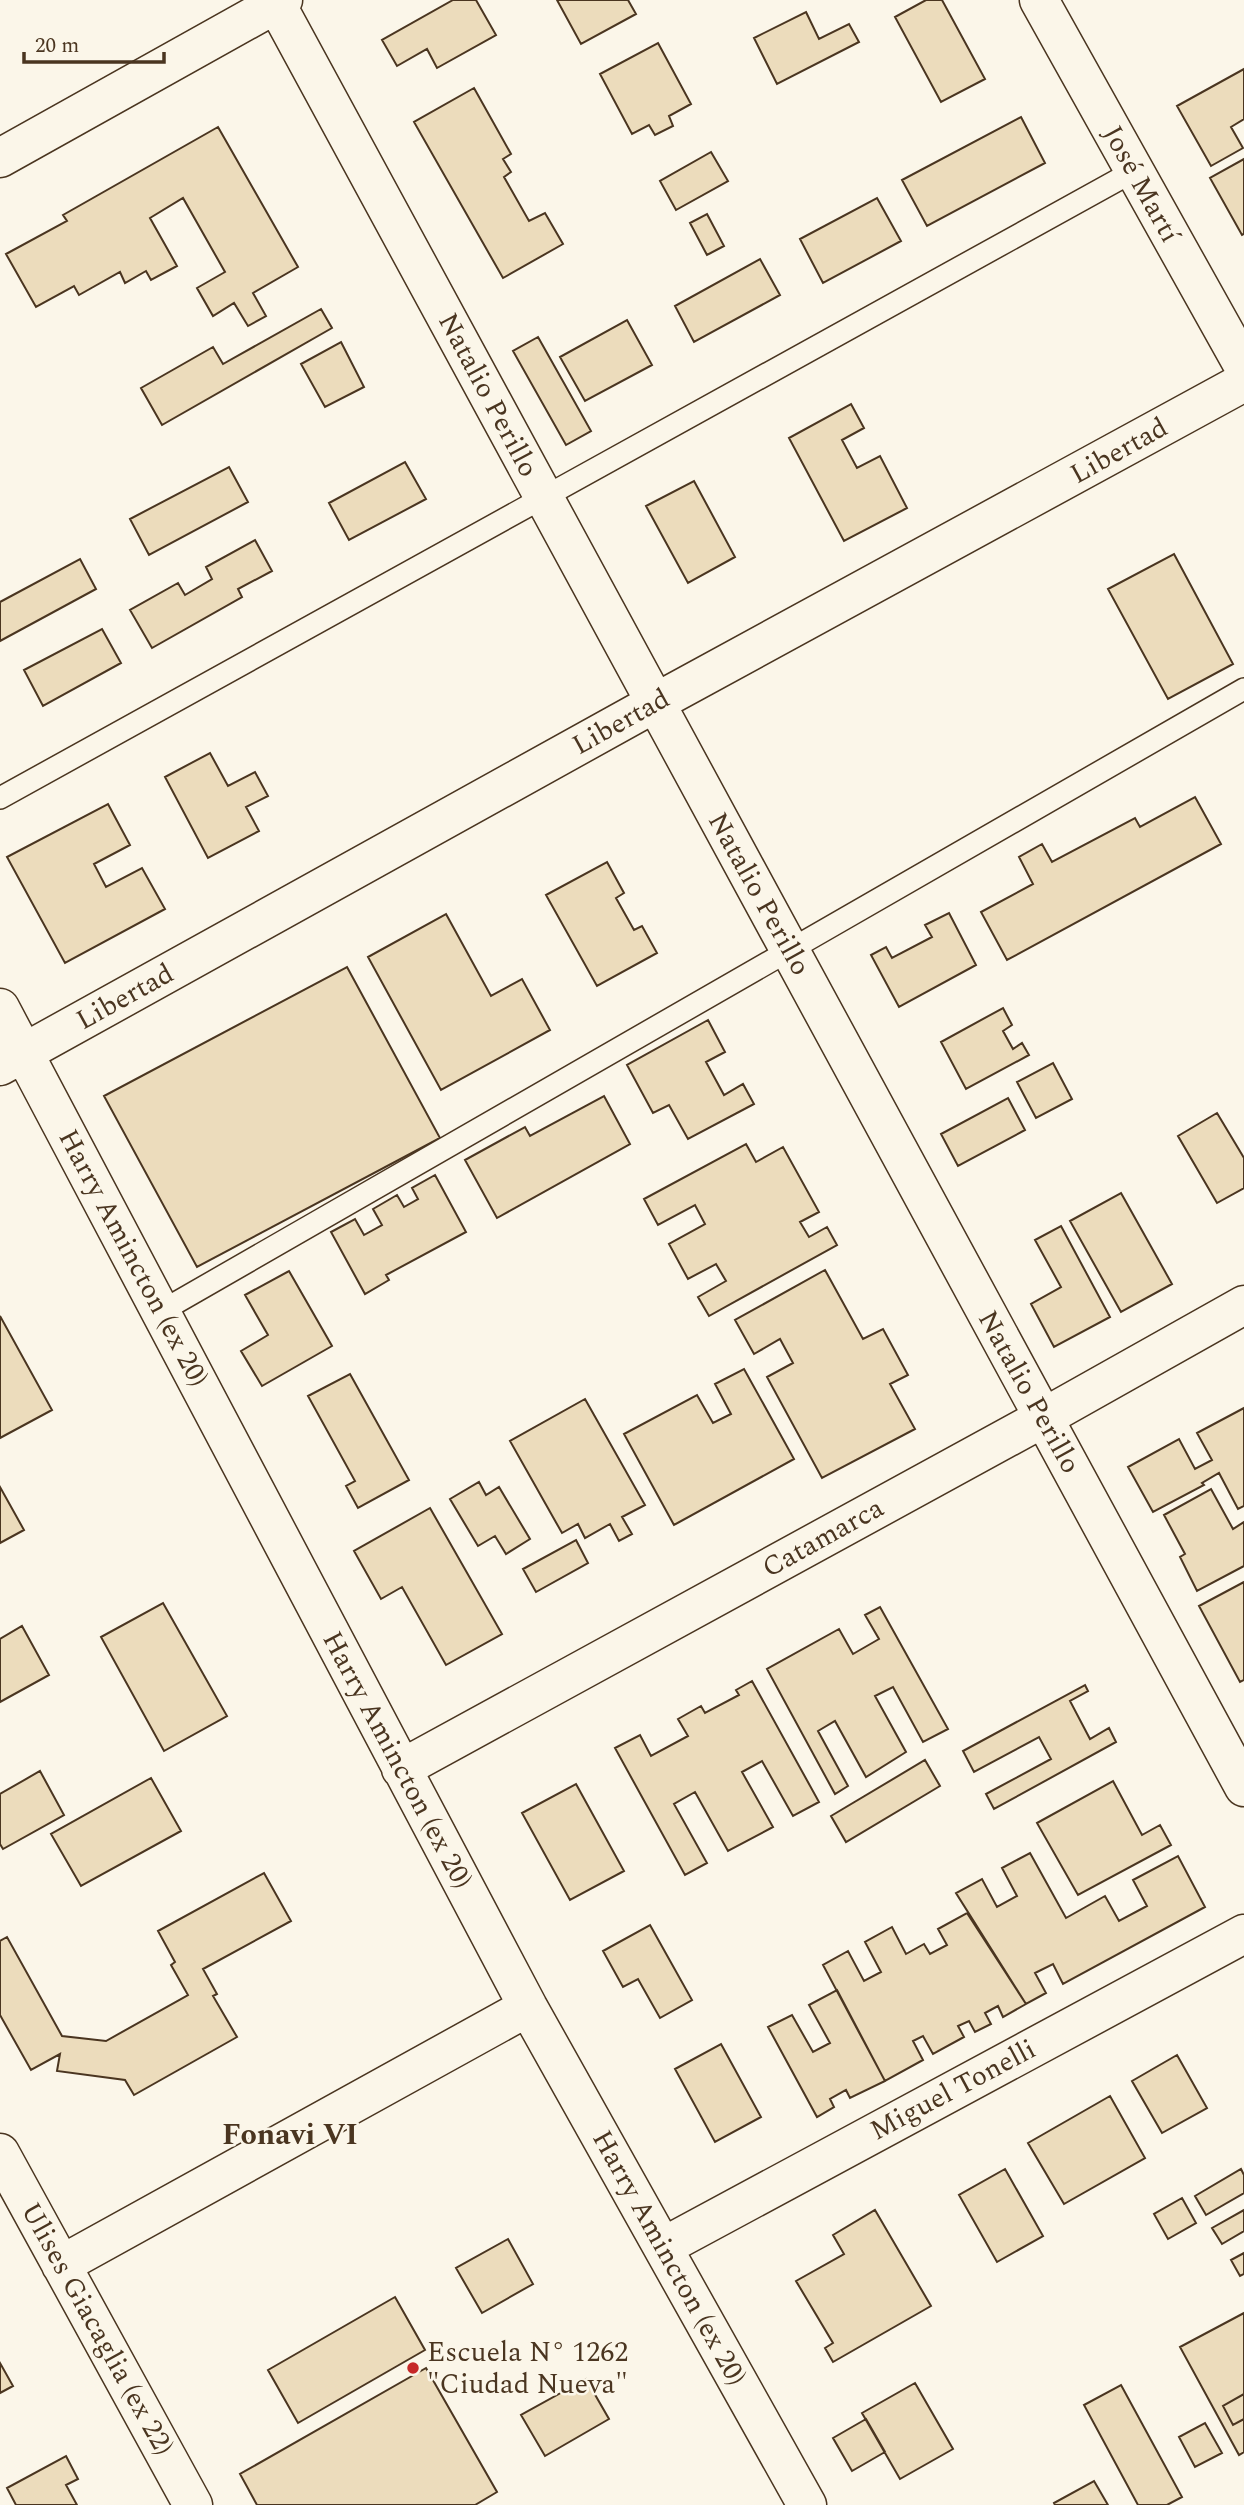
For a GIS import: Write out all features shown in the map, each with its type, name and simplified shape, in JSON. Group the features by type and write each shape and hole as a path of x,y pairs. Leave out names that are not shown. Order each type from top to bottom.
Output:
{"street":[{"name":"José Martí","path":"1039,0 1244,367"},
{"path":"0,158 277,1"},
{"name":"Natalio Perillo","path":"277,1 1244,1787"},
{"name":"Libertad","path":"12,1059 655,703 1244,382"},
{"name":"Harry Amincton (ex 20)","path":"0,1008 12,1059 160,1311 528,2007 807,2505"},
{"name":"Catamarca","path":"401,1769 1244,1305"},
{"name":"Miguel Tonelli","path":"663,2247 1244,1934"},
{"path":"61,2265 528,2007"},
{"name":"Ulises Giacaglia (ex 22)","path":"0,2153 193,2505"}],"lane":[{"path":"0,799 1135,171"},
{"path":"160,1311 1244,689"}],"building":[{"path":"453,0 476,0 496,35 437,68 427,49 397,66 382,40"},
{"path":"557,0 628,0 636,14 581,44"},
{"path":"926,0 942,0 985,79 941,102 895,17"},
{"path":"806,12 819,39 849,24 859,42 777,84 754,38"},
{"path":"658,43 691,104 669,116 673,126 655,135 649,125 632,134 600,74"},
{"path":"1244,69 1244,119 1231,127 1243,148 1211,166 1177,106"},
{"path":"474,88 511,154 503,159 511,172 504,177 529,221 545,213 563,244 503,278 414,122"},
{"path":"1021,117 1045,163 927,226 902,180"},
{"path":"218,127 298,267 253,293 266,316 248,326 234,303 213,316 197,288 225,272 183,198 150,218 177,266 151,280 146,271 125,283 120,272 79,295 74,286 36,307 6,254 67,221 63,215"},
{"path":"711,152 728,181 676,210 660,181"},
{"path":"1244,159 1244,234 1242,235 1210,178"},
{"path":"877,198 901,241 823,283 800,239"},
{"path":"707,214 724,246 707,255 690,223"},
{"path":"760,259 780,295 694,342 675,306"},
{"path":"321,309 332,328 162,425 141,388 213,347 223,364"},
{"path":"627,320 652,365 585,401 560,357"},
{"path":"538,337 591,431 566,445 513,351"},
{"path":"341,342 364,387 325,407 301,364"},
{"path":"851,404 864,428 842,440 857,468 880,456 907,508 844,541 789,438"},
{"path":"405,462 426,499 349,540 329,503"},
{"path":"229,467 248,502 149,555 130,519"},
{"path":"694,481 735,557 688,583 646,506"},
{"path":"255,540 272,571 238,589 242,597 152,648 130,610 178,583 185,595 212,579 206,567"},
{"path":"1174,554 1233,664 1168,699 1108,589"},
{"path":"80,559 96,589 0,641 0,602"},
{"path":"102,629 121,663 43,706 24,670"},
{"path":"210,753 228,786 255,772 268,796 246,807 259,831 208,858 165,777"},
{"path":"1195,797 1221,844 1007,960 981,912 1033,884 1019,857 1042,844 1052,862 1135,818 1140,827"},
{"path":"108,804 130,845 94,864 106,887 142,868 165,909 65,963 7,857"},
{"path":"607,862 624,893 616,898 634,930 642,926 657,953 597,986 546,895"},
{"path":"949,913 976,965 899,1007 871,955 886,947 892,958 932,937 925,925"},
{"path":"446,914 491,996 522,979 550,1030 441,1090 368,957"},
{"path":"347,967 440,1138 197,1267 104,1096"},
{"path":"1003,1008 1012,1025 1003,1031 1013,1049 1022,1043 1029,1055 966,1089 941,1042"},
{"path":"708,1020 725,1052 706,1062 724,1095 743,1084 754,1104 688,1139 669,1105 653,1113 627,1065"},
{"path":"1053,1063 1072,1099 1036,1118 1017,1082"},
{"path":"604,1096 630,1144 497,1218 465,1160 525,1127 530,1136"},
{"path":"1008,1098 1025,1130 958,1166 941,1134"},
{"path":"1217,1113 1244,1158 1244,1188 1217,1203 1178,1136"},
{"path":"746,1144 756,1162 783,1147 819,1212 800,1222 809,1237 827,1227 837,1245 709,1316 698,1297 726,1281 716,1264 688,1279 669,1244 705,1224 695,1205 658,1225 644,1199"},
{"path":"435,1175 466,1232 386,1275 389,1280 365,1294 331,1232 355,1219 364,1235 382,1225 373,1209 397,1195 404,1207 418,1199 412,1188"},
{"path":"1121,1193 1172,1284 1121,1312 1070,1221"},
{"path":"1061,1226 1110,1317 1054,1347 1031,1304 1061,1287 1035,1240"},
{"path":"825,1270 863,1339 883,1329 908,1375 890,1384 915,1429 822,1478 767,1377 793,1363 780,1339 754,1354 735,1320"},
{"path":"289,1271 332,1346 262,1386 241,1351 268,1335 245,1295"},
{"path":"0,1316 52,1410 0,1438"},
{"path":"744,1369 794,1459 674,1525 624,1434 697,1395 713,1423 731,1414 715,1384"},
{"path":"350,1374 409,1480 358,1508 346,1486 355,1481 308,1396"},
{"path":"585,1399 645,1505 622,1517 632,1534 619,1541 610,1524 585,1538 578,1524 562,1533 510,1441"},
{"path":"1244,1408 1244,1506 1238,1509 1219,1473 1202,1483 1204,1485 1153,1512 1128,1467 1179,1439 1195,1469 1212,1460 1197,1433"},
{"path":"479,1482 486,1495 499,1487 530,1539 506,1554 495,1536 478,1546 450,1499"},
{"path":"0,1487 24,1530 0,1543"},
{"path":"1211,1489 1233,1529 1244,1522 1244,1566 1197,1591 1180,1557 1185,1554 1164,1515"},
{"path":"430,1508 502,1634 446,1665 402,1587 381,1599 354,1551"},
{"path":"576,1540 588,1563 536,1592 523,1569"},
{"path":"1244,1582 1244,1680 1240,1682 1199,1606"},
{"path":"163,1603 227,1716 164,1751 101,1637"},
{"path":"880,1607 948,1729 923,1742 893,1687 875,1696 906,1752 866,1777 835,1721 818,1731 848,1786 835,1794 767,1669 839,1629 853,1654 879,1639 865,1615"},
{"path":"22,1626 49,1675 0,1702 0,1639"},
{"path":"752,1681 819,1802 793,1816 762,1761 742,1772 773,1827 728,1851 695,1792 674,1804 707,1863 685,1875 615,1748 640,1735 651,1756 688,1736 678,1719 701,1706 705,1713 739,1695 736,1690"},
{"path":"1085,1685 1088,1691 1070,1701 1090,1739 1109,1728 1116,1742 994,1809 986,1794 1051,1759 1039,1737 974,1772 963,1751"},
{"path":"925,1760 940,1786 846,1842 831,1816"},
{"path":"40,1771 64,1815 3,1849 0,1844 0,1794"},
{"path":"151,1778 181,1831 81,1886 51,1834"},
{"path":"1113,1781 1142,1835 1160,1825 1171,1845 1078,1895 1037,1823"},
{"path":"576,1784 624,1871 570,1900 522,1813"},
{"path":"1030,1853 1066,1918 1105,1896 1119,1921 1147,1906 1133,1880 1178,1856 1205,1907 1063,1984 1053,1964 1035,1973 1046,1993 1026,2004 956,1893 982,1879 997,1907 1017,1896 1002,1868"},
{"path":"264,1873 291,1921 203,1969 217,1994 213,1996 237,2037 134,2095 125,2080 57,2071 60,2054 31,2070 0,2015 0,1941 7,1937 62,2036 106,2041 188,1995 171,1965 175,1962 158,1931"},
{"path":"967,1913 1026,2004 1003,2017 998,2006 985,2013 991,2024 975,2032 969,2021 958,2026 964,2037 933,2054 923,2036 913,2041 923,2060 885,2081 823,1965 848,1951 864,1981 881,1972 865,1942 892,1927 906,1954 924,1944 930,1954 947,1945 938,1929"},
{"path":"650,1925 692,2000 660,2018 638,1979 623,1987 603,1951"},
{"path":"837,1990 885,2081 850,2098 846,2090 830,2099 834,2107 817,2117 768,2027 792,2015 813,2052 830,2043 809,2005"},
{"path":"721,2044 761,2117 715,2142 675,2069"},
{"path":"1177,2055 1207,2108 1162,2133 1132,2081"},
{"path":"1110,2096 1145,2158 1064,2204 1028,2143"},
{"path":"1005,2169 1043,2236 997,2262 959,2195"},
{"path":"1241,2169 1244,2175 1244,2193 1206,2215 1195,2196"},
{"path":"1182,2198 1196,2223 1168,2239 1154,2214"},
{"path":"875,2210 931,2306 833,2362 825,2348 833,2343 796,2281 844,2254 833,2235"},
{"path":"1244,2210 1244,2231 1222,2244 1212,2228"},
{"path":"508,2239 533,2284 482,2313 456,2268"},
{"path":"1244,2253 1244,2274 1240,2276 1231,2260"},
{"path":"395,2297 425,2350 298,2423 268,2370"},
{"path":"1244,2313 1244,2394 1223,2406 1233,2425 1244,2419 1244,2452 1239,2455 1180,2347"},
{"path":"0,2363 13,2386 0,2393"},
{"path":"426,2368 497,2492 475,2505 257,2505 240,2474"},
{"path":"586,2379 609,2419 545,2456 521,2415"},
{"path":"915,2383 953,2449 900,2479 862,2413"},
{"path":"1121,2385 1182,2497 1167,2505 1138,2505 1084,2405"},
{"path":"1244,2394 1244,2419 1233,2425 1223,2406"},
{"path":"866,2419 885,2452 852,2471 833,2438"},
{"path":"1205,2423 1222,2453 1195,2467 1179,2437"},
{"path":"66,2456 78,2479 66,2485 77,2505 16,2505 7,2488"},
{"path":"1094,2481 1108,2505 1055,2505 1054,2503"}],"place":[{"name":"Escuela N° 1262 \"Ciudad Nueva\"","path":"413,2368"}],"district":[{"name":"Fonavi VI","path":"290,2135"}]}
